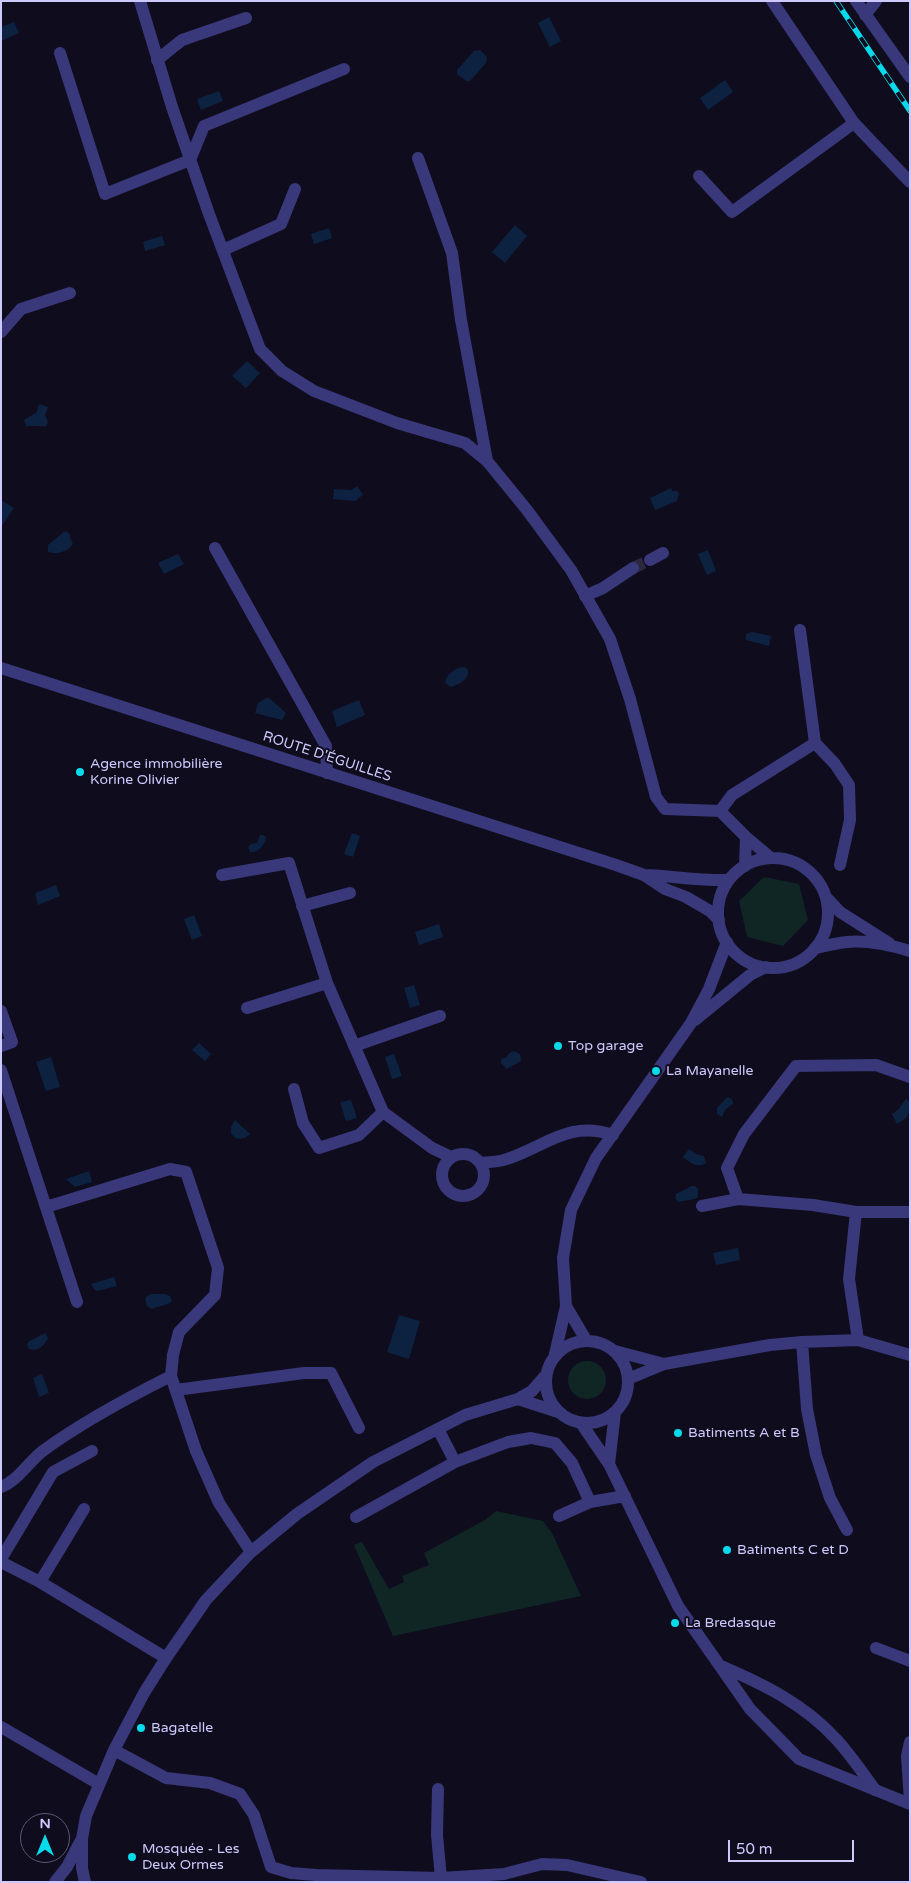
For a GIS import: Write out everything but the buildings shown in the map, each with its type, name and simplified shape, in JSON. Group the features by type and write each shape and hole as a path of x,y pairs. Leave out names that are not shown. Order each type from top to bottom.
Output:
{"street":[{"path":"140,1 190,160 260,349 282,371 314,391 397,423 464,443 487,461 527,510 560,555 610,639 630,699 656,797 665,809 720,811 771,858"},
{"path":"772,1 854,122 910,182"},
{"path":"856,1 910,77"},
{"path":"865,15 876,1"},
{"path":"157,60 182,40 246,18"},
{"path":"60,54 105,194 190,160 204,126 344,69"},
{"path":"700,176 732,212 854,122"},
{"path":"418,158 452,253 487,461"},
{"path":"223,250 281,224 295,189"},
{"path":"1,332 21,309 70,293"},
{"path":"215,548 326,746 328,773"},
{"path":"650,560 664,553"},
{"path":"585,596 604,588 632,568"},
{"path":"800,630 815,743 835,764 849,784 850,820 840,865"},
{"name":"ROUTE D'ÉGUILLES","path":"1,668 644,875 710,911 719,920"},
{"path":"720,811 732,795 815,743"},
{"path":"745,866 746,837"},
{"path":"771,858 786,859 805,868 820,884 826,898 828,911 823,937 815,948 793,964 780,967 766,967 751,963 737,954 727,942 719,920 720,899 729,880 745,866 771,858"},
{"path":"222,875 289,863 327,983 383,1112 432,1148 451,1157"},
{"name":"ROUTE D'ÉGUILLES","path":"644,875 704,881 729,880"},
{"path":"302,906 350,893"},
{"path":"826,898 840,912 894,946"},
{"path":"85,1882 82,1868 82,1839 86,1816 99,1784 114,1750 144,1693 206,1600 251,1552 297,1514 373,1462 465,1415 518,1399 532,1391 545,1376 555,1354 566,1306 563,1258 571,1210 596,1158 691,1023 709,989 727,942"},
{"path":"815,948 847,942 866,942 894,946 910,951"},
{"path":"691,1023 750,976 766,967"},
{"path":"247,1008 327,983"},
{"path":"1,1011 12,1042 1,1046"},
{"path":"354,1046 440,1016"},
{"path":"738,1199 727,1168 744,1134 796,1066 876,1065 910,1078"},
{"path":"1,1070 77,1302"},
{"path":"294,1089 304,1123 319,1148 359,1135 383,1112"},
{"path":"480,1163 504,1160 562,1134 579,1130 603,1132 613,1135"},
{"path":"432,1148 447,1189 459,1195 472,1193 504,1160"},
{"path":"442,1176 444,1166 451,1157 457,1154 470,1155 480,1163 484,1176 482,1184"},
{"path":"46,1207 170,1169 186,1172 193,1188 218,1268 215,1295 179,1332 171,1376 196,1451 219,1503 251,1552"},
{"path":"702,1206 738,1199 813,1205 856,1212 910,1212"},
{"path":"856,1212 849,1279 858,1340"},
{"path":"566,1306 586,1340"},
{"path":"555,1354 569,1344 586,1340 602,1343 615,1351 664,1364"},
{"path":"628,1379 664,1364 770,1345 802,1342 858,1340 910,1355"},
{"path":"802,1342 807,1409 816,1455 830,1498 847,1530"},
{"path":"518,1399 558,1412 569,1419 581,1423 599,1421 615,1412 625,1397 628,1379 624,1364 615,1351"},
{"path":"176,1390 304,1373 331,1373 359,1428"},
{"path":"1,1487 11,1484 22,1470 42,1451 86,1422 171,1376"},
{"path":"545,1376 550,1402 558,1412"},
{"path":"609,1464 615,1412"},
{"path":"581,1423 609,1464 678,1606 750,1709 799,1759 877,1792 910,1802 907,1756 910,1742"},
{"path":"438,1429 455,1462"},
{"path":"356,1517 455,1462 516,1441 531,1438 555,1443 572,1463 590,1502"},
{"path":"92,1451 52,1472 1,1560 166,1658"},
{"path":"559,1516 590,1502 625,1496"},
{"path":"40,1582 84,1509"},
{"path":"876,1648 910,1661"},
{"path":"720,1666 758,1682 802,1708 836,1739 877,1792"},
{"path":"1,1727 99,1784"},
{"path":"114,1750 166,1778 210,1783 240,1794 254,1815 271,1867 292,1873 441,1878 504,1874 542,1864 568,1864 641,1882"},
{"path":"438,1789 437,1835 441,1878"},
{"path":"55,1882 67,1867 82,1839"}],"green space":[{"path":"764,877 799,884 808,920 783,946 747,937 739,901"},
{"path":"587,1361 601,1366 606,1380 601,1394 587,1399 573,1394 568,1380 573,1366"},
{"path":"496,1511 543,1521 552,1533 581,1596 393,1636 354,1545 362,1542 389,1589 404,1582 402,1576 429,1565 424,1553 485,1520"}],"water":[{"path":"549,17 561,41 550,47 538,23"},
{"path":"14,22 19,33 1,41 1,27"},
{"path":"480,50 487,57 486,63 470,81 466,81 457,74 457,70 474,51"},
{"path":"725,80 733,92 708,110 700,98"},
{"path":"219,91 223,101 201,110 197,99"},
{"path":"515,225 527,236 505,263 492,252"},
{"path":"329,228 332,238 314,244 311,234"},
{"path":"162,236 165,245 145,251 143,242"},
{"path":"247,361 260,373 246,388 232,376"},
{"path":"39,404 48,407 45,415 48,422 46,426 26,426 24,420 37,412"},
{"path":"357,486 363,495 355,501 333,499 334,489 352,490"},
{"path":"671,488 672,491 679,493 677,501 655,510 650,498"},
{"path":"1,500 14,508 1,527"},
{"path":"65,531 70,534 73,544 71,547 62,552 48,552 48,545"},
{"path":"708,550 716,571 707,575 698,554"},
{"path":"178,554 184,564 164,574 158,563"},
{"path":"752,632 771,636 769,646 746,640 746,634"},
{"path":"465,667 468,670 468,674 463,681 450,687 445,682 453,671"},
{"path":"268,697 286,713 282,720 255,713 258,703"},
{"path":"359,700 365,715 337,727 332,711"},
{"path":"352,833 360,836 353,857 344,854"},
{"path":"260,835 266,837 263,846 259,850 250,852 248,847 251,844 257,843"},
{"path":"56,885 60,896 38,905 35,893"},
{"path":"194,915 202,936 192,940 184,919"},
{"path":"439,924 443,937 419,945 415,932"},
{"path":"414,985 420,1005 410,1008 404,988"},
{"path":"199,1043 211,1054 205,1061 192,1050"},
{"path":"514,1051 520,1054 521,1061 507,1069 501,1063 501,1059"},
{"path":"394,1054 402,1076 392,1079 385,1057"},
{"path":"51,1057 60,1087 46,1091 36,1062"},
{"path":"727,1097 732,1099 733,1104 726,1109 722,1117 717,1114 717,1108"},
{"path":"906,1099 910,1102 909,1113 904,1120 897,1124 892,1114 898,1110"},
{"path":"351,1100 357,1118 346,1121 340,1102"},
{"path":"235,1120 250,1134 245,1138 237,1139 231,1134 231,1127"},
{"path":"689,1149 698,1155 704,1156 706,1163 697,1165 683,1157"},
{"path":"89,1171 92,1182 75,1187 66,1179"},
{"path":"692,1186 698,1189 698,1197 678,1202 675,1198 676,1194"},
{"path":"738,1248 740,1260 716,1265 713,1253"},
{"path":"114,1277 117,1286 97,1291 91,1284"},
{"path":"151,1294 165,1294 170,1296 172,1301 152,1309 147,1306 145,1299"},
{"path":"399,1315 420,1321 409,1359 387,1352"},
{"path":"45,1333 48,1338 43,1346 36,1350 29,1349 28,1342"},
{"path":"42,1374 49,1393 39,1397 33,1378"}],"tunnel":[{"path":"633,568 650,560"}],"railway":[{"path":"836,1 910,111"}],"place":[{"name":"Agence immobilière Korine Olivier","path":"80,772"},
{"name":"Top garage","path":"558,1046"},
{"name":"La Mayanelle","path":"656,1071"},
{"name":"Batiments A et B","path":"678,1433"},
{"name":"Batiments C et D","path":"727,1550"},
{"name":"La Bredasque","path":"675,1623"},
{"name":"Bagatelle","path":"141,1728"},
{"name":"Mosquée - Les Deux Ormes","path":"132,1857"}]}
